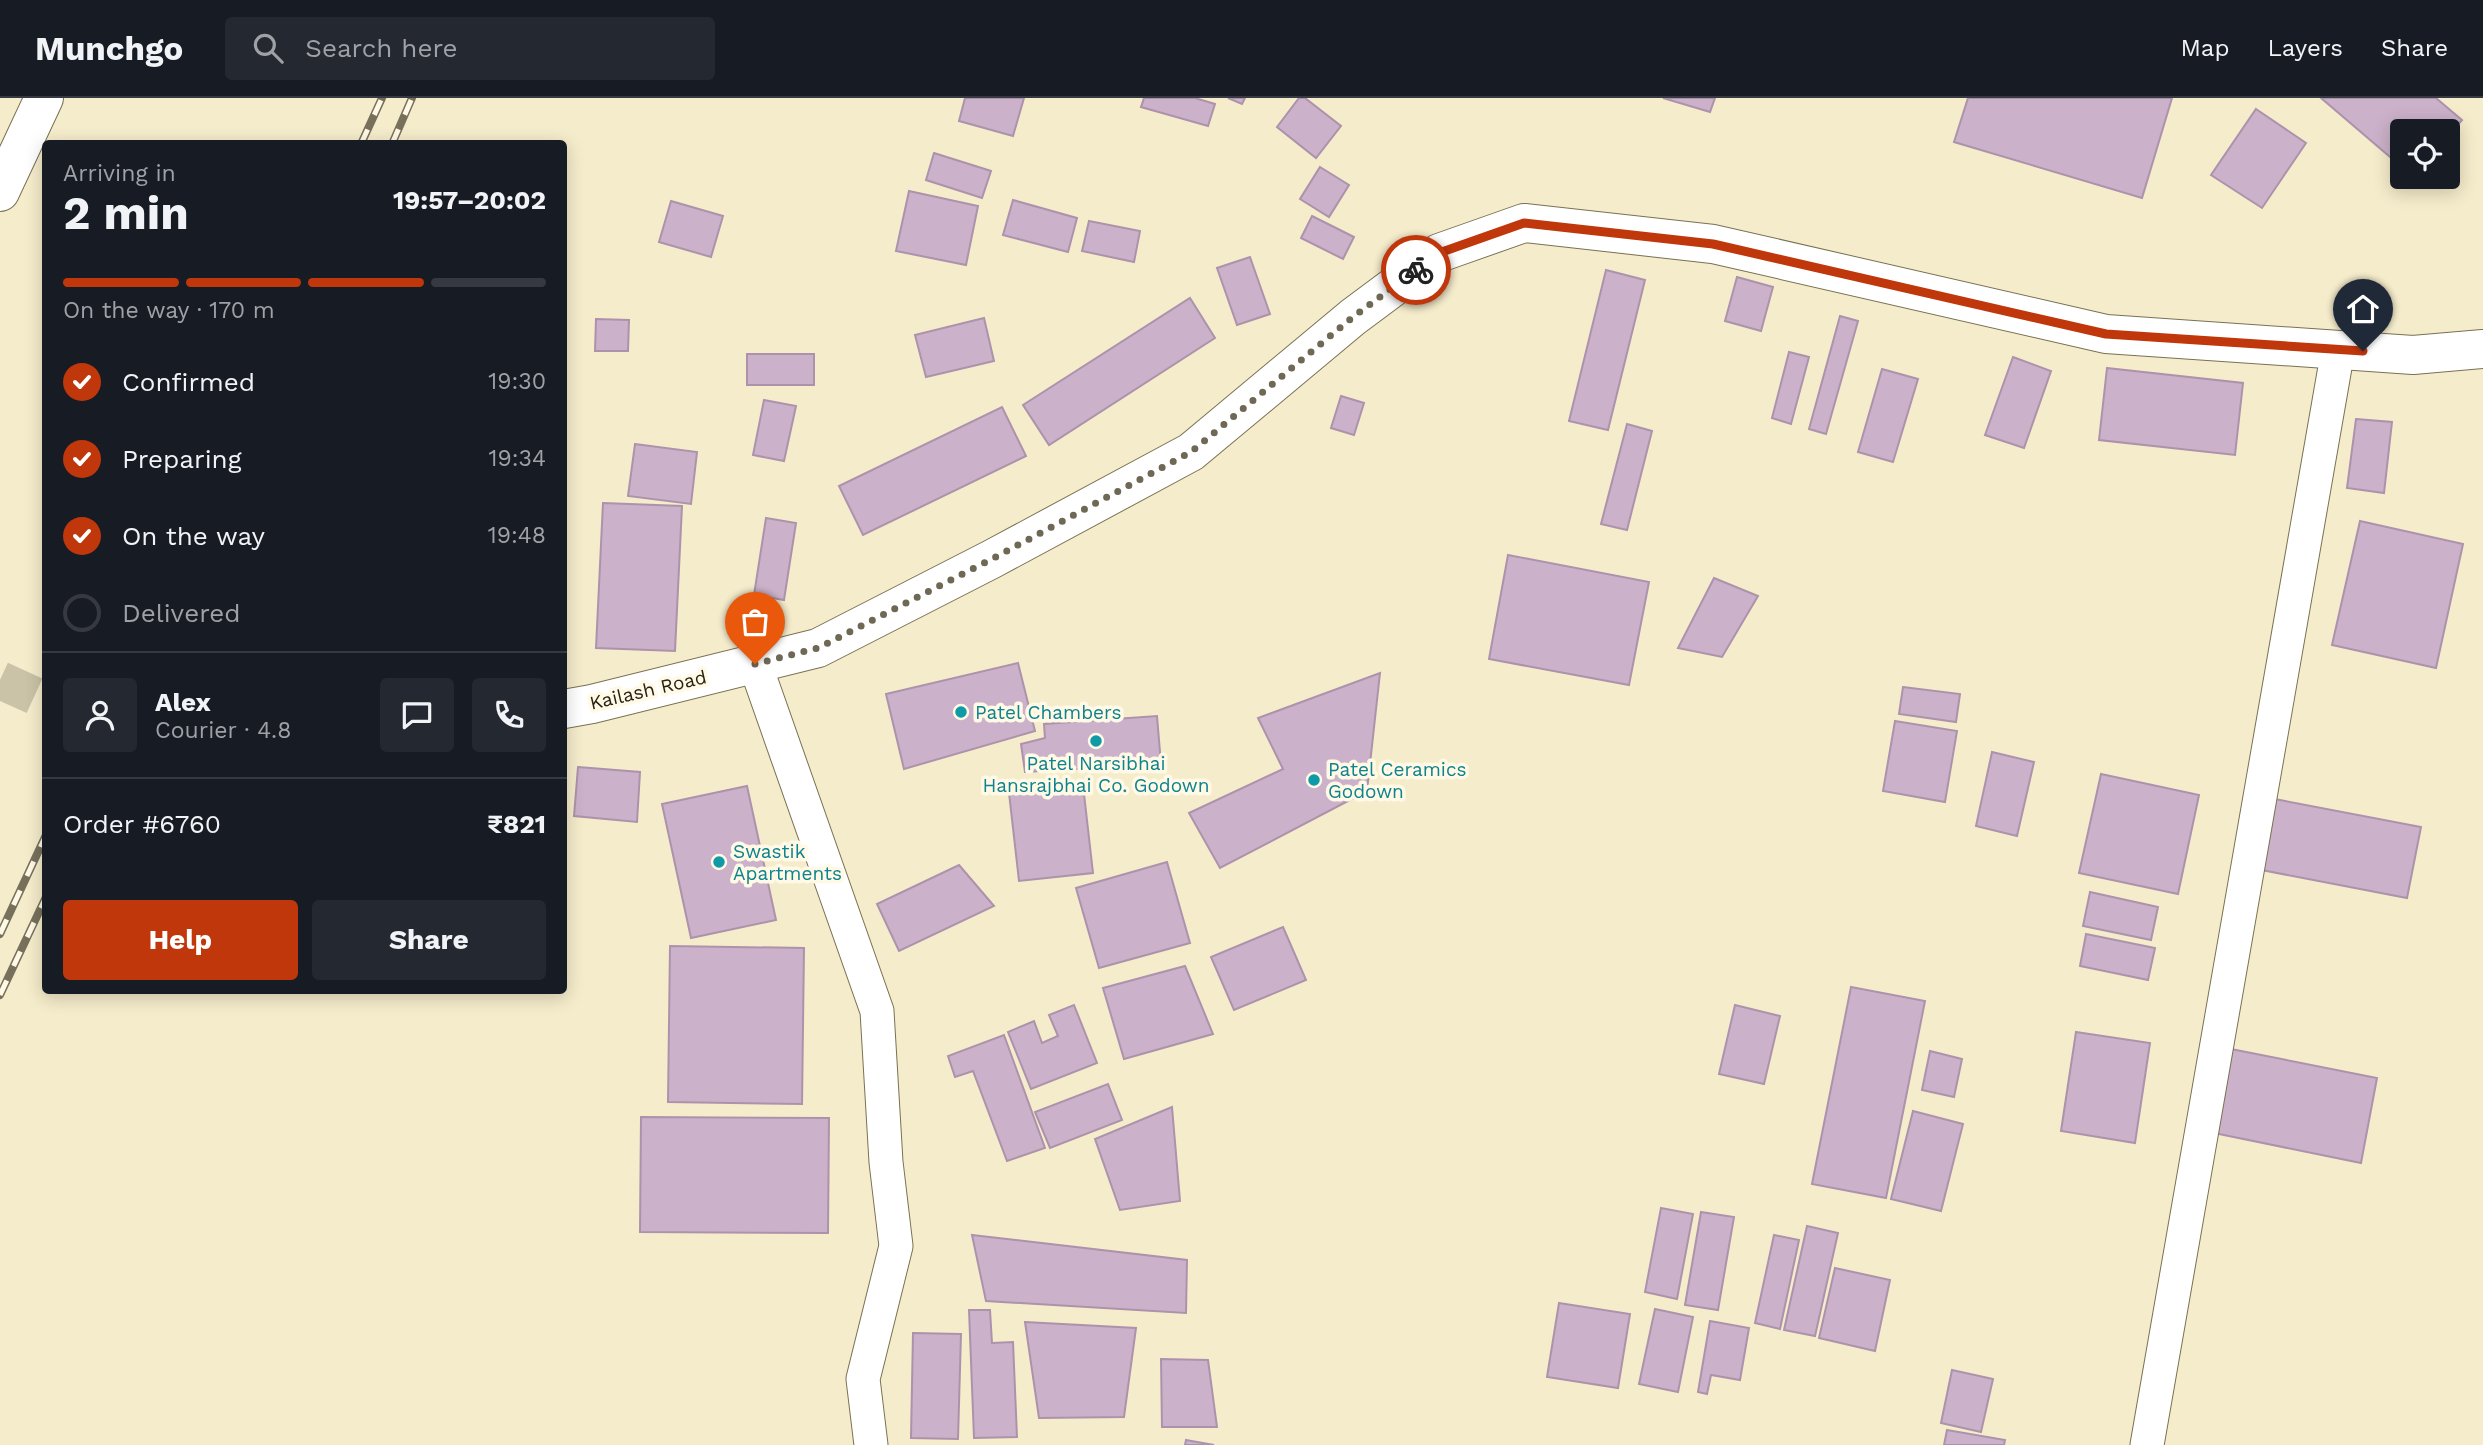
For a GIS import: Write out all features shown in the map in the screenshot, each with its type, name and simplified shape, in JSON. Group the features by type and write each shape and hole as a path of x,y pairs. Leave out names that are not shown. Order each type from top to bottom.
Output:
{"main road":[{"path":"0,192 44,98"},
{"name":"Kailash Road","path":"567,708 818,648 992,559 1191,452 1353,317 1439,253 1524,223 1713,244 2106,334 2413,355 2483,349"}],"street":[{"path":"2147,1445 2338,350"},
{"path":"755,664 877,1011 886,1162 896,1246 863,1379 871,1445"}],"building":[{"path":"965,98 1024,98 1013,136 959,121"},
{"path":"1144,98 1195,98 1215,104 1208,126 1141,107"},
{"path":"1228,98 1245,98 1242,104"},
{"path":"1299,98 1305,98 1341,126 1316,158 1277,127"},
{"path":"1663,98 1715,98 1710,112"},
{"path":"1968,98 2172,98 2142,198 1954,142"},
{"path":"2321,98 2436,98 2462,120 2460,122 2460,119 2390,119 2390,157"},
{"path":"2256,109 2306,143 2262,208 2211,175"},
{"path":"934,153 991,171 982,198 926,180"},
{"path":"1320,167 1349,185 1329,217 1300,199"},
{"path":"909,191 978,206 966,265 896,251"},
{"path":"1013,200 1077,218 1068,252 1003,235"},
{"path":"671,201 723,216 711,257 659,242"},
{"path":"1312,216 1354,237 1343,259 1301,238"},
{"path":"1089,221 1140,231 1134,262 1082,251"},
{"path":"1250,257 1270,314 1237,325 1217,268"},
{"path":"1606,270 1645,280 1608,430 1569,421"},
{"path":"1737,277 1773,287 1761,331 1725,321"},
{"path":"1190,298 1215,338 1049,445 1023,405"},
{"path":"1840,316 1858,321 1826,434 1809,429"},
{"path":"984,318 994,361 926,377 915,335"},
{"path":"596,319 629,320 628,351 595,351"},
{"path":"1789,352 1809,357 1791,424 1772,418"},
{"path":"747,354 814,354 814,385 747,385"},
{"path":"2013,357 2051,371 2024,448 1985,435"},
{"path":"2107,368 2243,383 2235,455 2099,440"},
{"path":"1882,369 1918,379 1893,462 1858,452"},
{"path":"1341,396 1364,403 1354,435 1331,428"},
{"path":"764,400 796,406 784,461 753,455"},
{"path":"1002,407 1026,456 863,535 839,486"},
{"path":"2356,419 2392,422 2384,493 2347,488"},
{"path":"1627,424 1652,431 1627,530 1601,524"},
{"path":"635,444 697,452 691,504 628,496"},
{"path":"603,503 682,506 675,651 596,648"},
{"path":"766,518 796,523 784,600 754,595"},
{"path":"2360,521 2463,544 2436,668 2332,645"},
{"path":"1508,555 1649,582 1629,685 1489,659"},
{"path":"1714,578 1758,596 1722,657 1678,648"},
{"name":"Patel Chambers","path":"1018,663 1035,731 904,769 886,694"},
{"name":"Patel Ceramics Godown","path":"1380,673 1367,791 1220,868 1189,813 1283,769 1258,718"},
{"path":"1903,687 1960,694 1956,722 1899,714"},
{"name":"Patel Narsibhai Hansrajbhai Co. Godown","path":"1157,716 1161,764 1025,772 1021,744 1045,738 1044,724"},
{"path":"1895,721 1957,731 1945,802 1883,791"},
{"path":"1992,752 2034,762 2017,836 1976,826"},
{"path":"578,767 640,772 637,822 574,816"},
{"path":"2101,774 2199,795 2178,894 2079,873"},
{"path":"1083,785 1093,873 1019,881 1009,793"},
{"name":"Swastik Apartments","path":"747,786 776,920 691,938 662,804"},
{"path":"2264,797 2421,827 2407,898 2251,868"},
{"path":"1167,862 1190,943 1099,968 1076,888"},
{"path":"959,865 994,906 899,951 877,904"},
{"path":"2090,892 2158,907 2151,940 2083,926"},
{"path":"1283,927 1306,980 1234,1010 1211,957"},
{"path":"2086,934 2155,948 2148,980 2080,966"},
{"path":"670,946 804,948 802,1104 668,1102"},
{"path":"1185,966 1213,1034 1124,1059 1103,988"},
{"path":"1851,987 1925,1001 1886,1198 1812,1184"},
{"path":"1074,1005 1097,1063 1031,1089 1008,1032 1034,1021 1042,1043 1058,1036 1049,1015"},
{"path":"1735,1005 1780,1016 1764,1084 1719,1074"},
{"path":"2076,1032 2150,1043 2135,1143 2061,1131"},
{"path":"1004,1035 1045,1148 1007,1161 973,1071 955,1077 948,1056"},
{"path":"2226,1048 2377,1078 2361,1163 2209,1132"},
{"path":"1930,1051 1962,1059 1954,1097 1922,1090"},
{"path":"1108,1084 1122,1120 1050,1148 1035,1112"},
{"path":"1172,1107 1180,1201 1120,1210 1095,1139"},
{"path":"1913,1111 1963,1124 1941,1211 1891,1199"},
{"path":"641,1117 829,1118 828,1233 640,1232"},
{"path":"1661,1208 1693,1214 1677,1299 1645,1292"},
{"path":"1701,1212 1734,1217 1718,1310 1685,1305"},
{"path":"1807,1226 1838,1233 1815,1336 1784,1330"},
{"path":"972,1235 1187,1260 1186,1313 986,1301"},
{"path":"1774,1235 1799,1240 1780,1329 1755,1323"},
{"path":"1835,1268 1890,1280 1875,1351 1819,1338"},
{"path":"1559,1303 1630,1314 1618,1388 1547,1377"},
{"path":"1655,1309 1693,1317 1678,1392 1639,1384"},
{"path":"969,1310 990,1310 992,1343 1013,1342 1017,1437 974,1438"},
{"path":"1710,1321 1749,1328 1740,1380 1711,1375 1707,1394 1698,1392"},
{"path":"1025,1322 1136,1328 1124,1417 1039,1418"},
{"path":"913,1333 961,1334 958,1439 911,1438"},
{"path":"1161,1359 1208,1360 1217,1427 1162,1427"},
{"path":"1952,1370 1993,1379 1981,1432 1941,1423"},
{"path":"1947,1430 2005,1440 2004,1445 1944,1445"},
{"path":"1186,1440 1214,1445 1185,1445"}],"tunnel":[{"path":"0,680 42,699"}],"railway":[{"path":"363,140 382,98"},
{"path":"394,140 412,98"},
{"path":"0,934 42,844"},
{"path":"0,995 42,906"}],"way so far":[{"path":"755,664 818,648 992,559 1191,452 1353,317 1416,270"}],"place":[{"name":"Patel Chambers","path":"961,712"},
{"name":"Patel Narsibhai Hansrajbhai Co. Godown","path":"1096,741"},
{"name":"Patel Ceramics Godown","path":"1314,780"},
{"name":"Swastik Apartments","path":"719,862"}],"route":[{"path":"1416,270 1439,253 1524,223 1713,244 2106,334 2363,351"}]}
